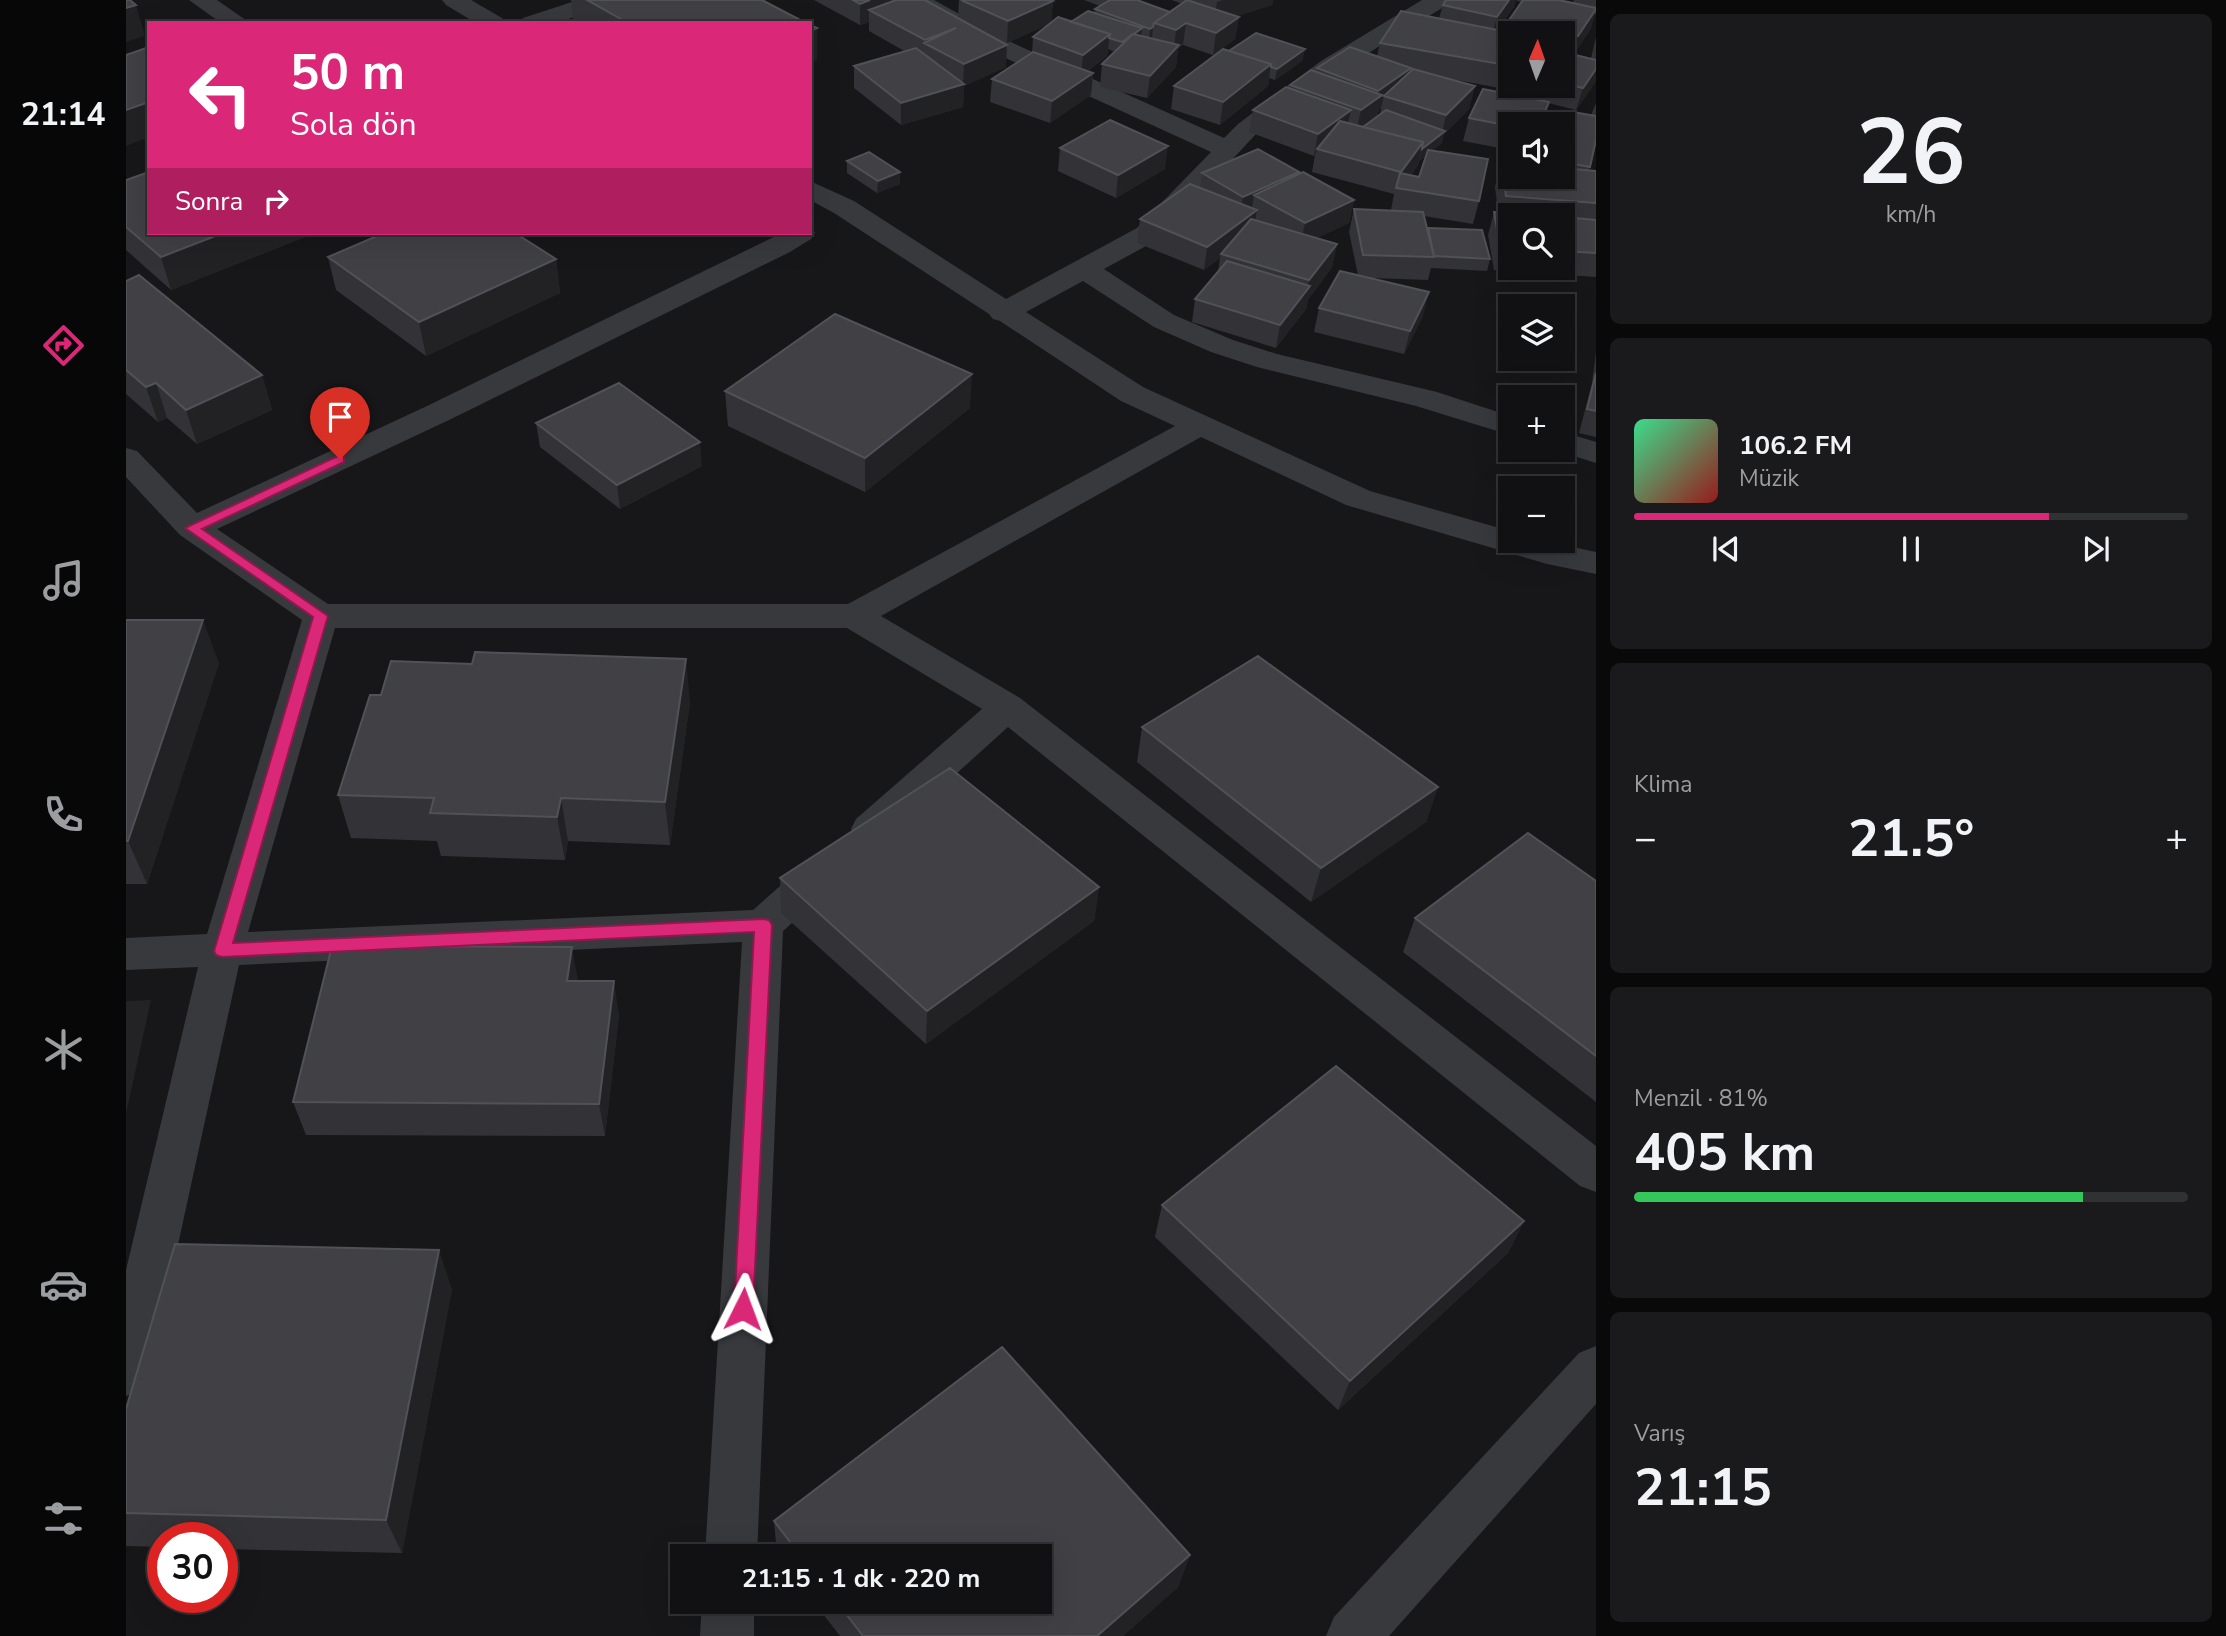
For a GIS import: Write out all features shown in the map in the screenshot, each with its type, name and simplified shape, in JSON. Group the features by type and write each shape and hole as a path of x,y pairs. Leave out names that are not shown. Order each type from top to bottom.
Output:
{"street":[{"path":"201,0 235,21"},
{"path":"454,0 491,21"},
{"path":"537,21 602,0"},
{"path":"917,0 995,44 1227,150"},
{"path":"1003,313 1147,234 1247,129 1330,66 1439,0"},
{"path":"812,190 844,207 1003,313 1132,394 1358,498 1559,556 1596,564"},
{"path":"812,226 844,207"},
{"path":"192,528 438,413 798,235"},
{"path":"1084,269 1164,321 1222,346 1268,361 1426,399 1498,422"},
{"path":"126,458 192,528 321,616 854,616 1200,425"},
{"path":"1575,446 1596,453"},
{"path":"126,1373 222,951 321,616"},
{"path":"854,616 1007,707 1596,1172"},
{"path":"126,954 763,925 1007,707"},
{"path":"732,1544 763,925"},
{"path":"1353,1636 1596,1369"},
{"path":"727,1636 728,1614"}],"shaded area":[{"path":"151,1000 126,1114 126,1001"}],"building":[{"path":"126,0 130,0 136,5 126,8"},
{"path":"587,0 762,0 802,21 624,21"},
{"path":"853,0 870,0 860,4"},
{"path":"896,0 925,0 1007,45 964,64 924,43 956,28 925,40 869,10"},
{"path":"961,0 1050,0 1053,1 1008,21"},
{"path":"1110,0 1137,0 1170,12 1150,29 1095,9"},
{"path":"1187,0 1239,17 1216,33 1186,23 1176,30 1154,23"},
{"path":"1446,0 1509,0 1497,17 1443,5"},
{"path":"1523,0 1559,0 1596,8 1578,36 1575,35 1575,21 1509,20"},
{"path":"1088,11 1142,28 1122,42 1109,38 1110,34 1071,22"},
{"path":"1401,11 1498,30 1498,64 1380,43"},
{"path":"1058,17 1110,34 1083,55 1033,37"},
{"path":"1256,33 1305,49 1277,69 1271,67 1271,64 1229,51"},
{"path":"1133,34 1179,45 1150,76 1102,64"},
{"path":"1350,47 1411,68 1378,91 1317,68"},
{"path":"147,48 147,103 126,110 126,55"},
{"path":"916,48 964,84 901,103 854,66"},
{"path":"1223,49 1271,64 1223,102 1174,86"},
{"path":"1033,52 1093,73 1052,101 992,79"},
{"path":"1575,55 1596,60 1596,69 1583,88 1575,86"},
{"path":"1413,69 1475,86 1446,115 1384,96"},
{"path":"1311,70 1382,95 1361,110 1290,85"},
{"path":"1286,87 1351,110 1318,134 1253,110"},
{"path":"1483,89 1498,92 1498,98 1529,98 1549,102 1545,112 1498,112 1498,124 1469,118"},
{"path":"1386,110 1445,131 1422,149 1423,142 1363,127"},
{"path":"1575,112 1596,116 1596,140 1590,167 1575,164"},
{"path":"1110,120 1168,146 1118,175 1060,148"},
{"path":"1340,121 1423,142 1401,172 1317,149"},
{"path":"1258,149 1299,172 1243,197 1202,173"},
{"path":"1428,150 1488,159 1479,201 1396,188 1400,173 1419,177"},
{"path":"869,152 900,172 878,181 847,161"},
{"path":"1575,169 1596,171 1596,203 1506,196 1505,189 1575,189"},
{"path":"1303,172 1354,200 1305,223 1254,195"},
{"path":"147,173 147,235 218,235 161,257 126,227 126,180"},
{"path":"1190,184 1257,210 1207,247 1140,219"},
{"path":"1354,209 1423,212 1434,257 1363,255"},
{"path":"1494,212 1498,212 1498,235"},
{"path":"1575,218 1596,220 1596,253 1575,252"},
{"path":"1251,219 1337,244 1309,280 1221,254"},
{"path":"1428,228 1482,230 1490,259 1434,256"},
{"path":"379,235 518,235 556,259 419,322 328,257"},
{"path":"1227,261 1310,286 1280,325 1195,299"},
{"path":"1340,271 1429,292 1410,331 1319,308"},
{"path":"139,275 262,375 186,410 156,383 146,387 126,370 126,281"},
{"path":"835,314 972,374 865,458 725,391"},
{"path":"1596,373 1596,411 1587,409"},
{"path":"619,383 700,442 617,485 536,423"},
{"path":"126,620 203,620 128,841 126,841"},
{"path":"475,652 686,659 665,802 561,798 557,817 430,813 434,798 338,795 370,695 381,695 391,661 472,664"},
{"path":"1258,656 1438,787 1321,868 1142,727"},
{"path":"950,768 1099,887 927,1011 780,878"},
{"path":"1528,833 1596,881 1596,1056 1415,918"},
{"path":"332,946 572,947 567,981 614,981 599,1104 293,1102"},
{"path":"1336,1066 1524,1221 1350,1381 1162,1205"},
{"path":"175,1244 439,1250 386,1520 126,1513 126,1409"},
{"path":"1002,1347 1190,1555 1097,1636 863,1636 846,1614 1052,1614 1052,1544 792,1544 774,1521"}],"route":[{"path":"340,459 192,528 321,616 222,951 763,925 743,1309"}]}
